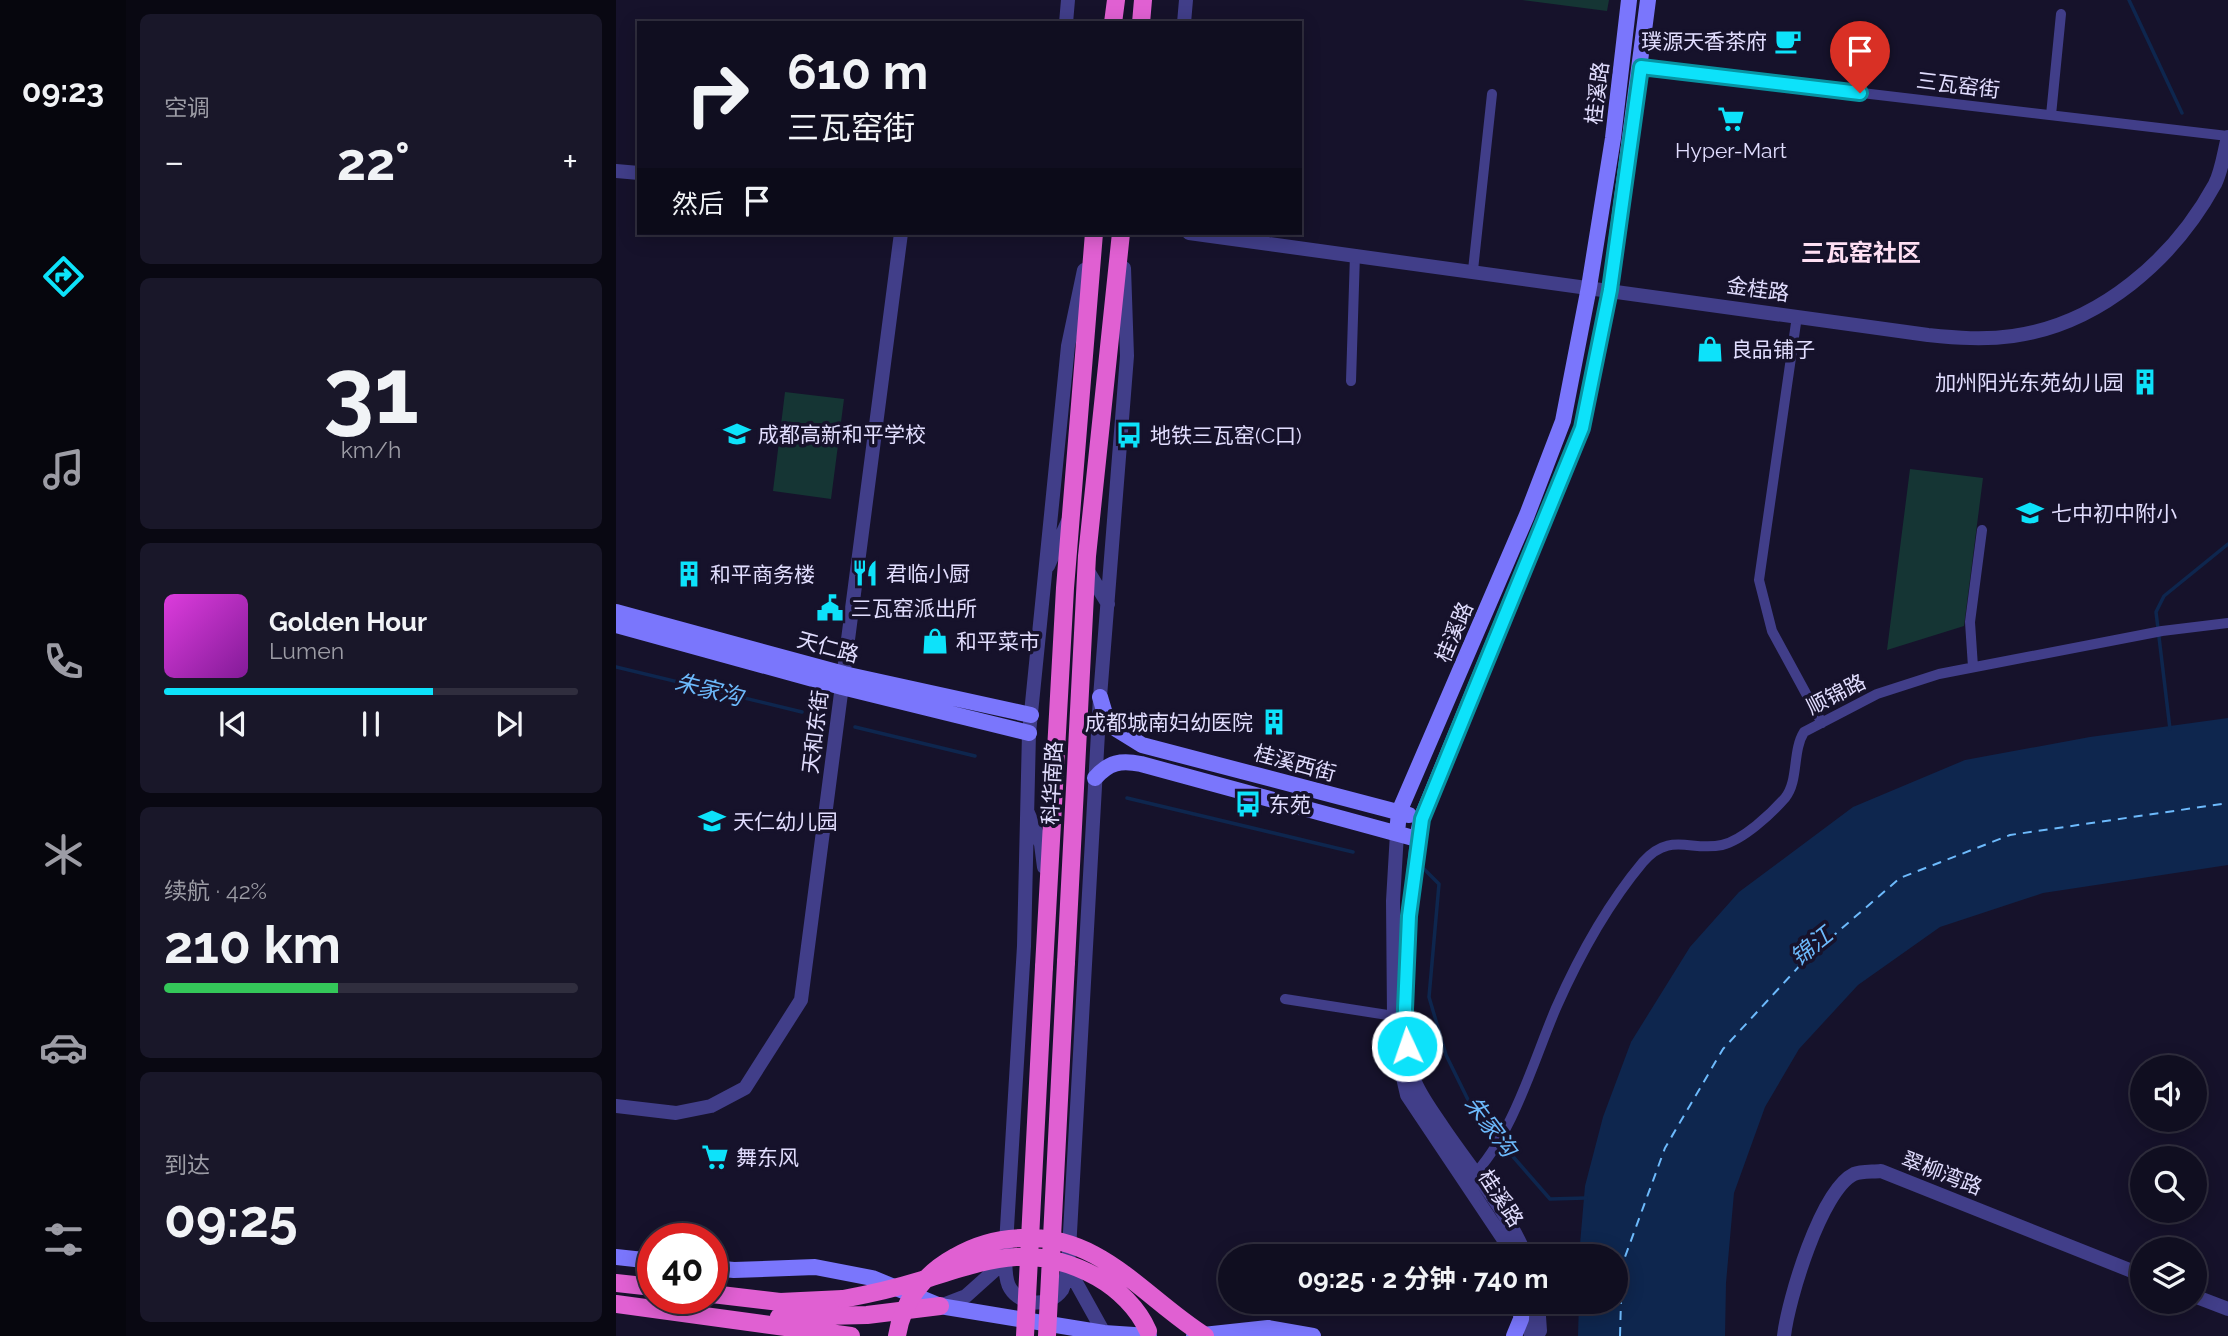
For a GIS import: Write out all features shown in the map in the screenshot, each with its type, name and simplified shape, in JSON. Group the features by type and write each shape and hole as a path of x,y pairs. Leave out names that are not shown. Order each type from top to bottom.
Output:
{"highway":[{"path":"1113,21 1115,0"},
{"path":"1141,21 1143,0"},
{"name":"科华南路","path":"1025,1336 1071,513 1093,235"},
{"name":"科华南路","path":"1047,1336 1086,568 1122,235"},
{"path":"897,1336 904,1305 945,1262 970,1248 1002,1239 1037,1237 1071,1243 1101,1256 1205,1336"},
{"path":"728,1296 780,1302 844,1299 992,1258 1026,1255 1078,1267 1105,1282 1126,1299 1143,1321 1149,1336"},
{"path":"616,1283 637,1285"},
{"path":"616,1304 851,1336"},
{"path":"726,1318 867,1315 940,1306"}],"main road":[{"name":"桂溪路","path":"1397,833 1399,812 1527,515 1563,421 1589,287 1613,138 1629,0"},
{"name":"桂溪路","path":"1418,839 1422,819 1582,428 1610,290 1648,0"},
{"name":"天仁路","path":"616,612 843,681 1028,733"},
{"name":"天仁路","path":"616,625 843,681 1031,715"},
{"name":"桂溪西街","path":"1100,697 1108,724 1142,745 1422,819"},
{"name":"桂溪西街","path":"1095,778 1105,767 1118,761 1129,762 1418,839"},
{"path":"616,1257 637,1259"},
{"path":"728,1269 815,1267 872,1278 940,1306 1104,1334 1149,1336"},
{"path":"1514,1336 1522,1314"},
{"path":"1194,1336 1268,1328 1313,1336"}],"street":[{"path":"1066,21 1068,0"},
{"path":"1184,21 1186,0"},
{"path":"2051,115 2061,14"},
{"name":"三瓦窑街","path":"1641,67 2228,137"},
{"path":"1473,270 1493,94"},
{"name":"金桂路","path":"1205,235 1975,340 2047,329 2109,302 2157,261 2187,226 2217,181 2228,137"},
{"path":"616,171 637,173"},
{"name":"天和东街","path":"616,1106 676,1113 711,1106 745,1088 801,1000 901,235"},
{"path":"1093,235 1068,346 1028,733 1024,946 1006,1279 1011,1290 1021,1300 1038,1303 1051,1299 1062,1289 1068,1268 1100,697 1127,356 1122,235"},
{"path":"1352,381 1355,254"},
{"path":"1797,316 1759,580 1772,631 1822,723"},
{"path":"1042,579 1071,513"},
{"path":"1973,667 1970,622 1982,530"},
{"path":"1086,568 1108,604"},
{"name":"顺锦路","path":"1470,1179 1503,1131 1557,1006 1604,914 1644,861 1654,852 1676,843 1709,846 1734,841 1788,795 1800,739 1804,732 1877,694 1939,674 2156,632 2228,623"},
{"path":"1026,808 1041,844 1048,894"},
{"name":"桂溪路","path":"1397,833 1393,901 1394,1016 1398,1056 1407,1095 1470,1179 1513,1225 1521,1244"},
{"path":"1071,860 1092,834"},
{"name":"桂溪路","path":"1418,839 1409,916 1405,1009 1407,1046 1415,1082 1506,1244"},
{"path":"1285,999 1394,1016"},
{"name":"翠柳湾路","path":"1784,1336 1786,1315 1807,1249 1837,1187 1855,1174 1881,1171 2130,1270"},
{"path":"940,1306 966,1296 1006,1261"},
{"path":"1068,1268 1104,1334"},
{"path":"2207,1301 2228,1309"},
{"path":"1526,1314 1531,1336"},
{"path":"1539,1314 1540,1336"}],"green space":[{"path":"1522,0 1609,0 1607,11"},
{"path":"785,392 844,399 831,499 773,491"},
{"path":"1910,469 1983,478 1964,626 1887,650"}],"water":[{"name":"锦江","path":"2228,718 2228,865 2043,893 1940,927 1858,985 1799,1049 1765,1107 1734,1193 1726,1283 1725,1336 1578,1336 1579,1314 1628,1314 1628,1244 1580,1244 1585,1186 1603,1117 1631,1042 1690,947 1739,892 1853,807 1965,760 2090,737"}],"waterway":[{"path":"2129,0 2182,113"},
{"path":"2170,729 2156,612 2164,596 2228,544"},
{"name":"朱家沟","path":"616,667 802,712"},
{"name":"朱家沟","path":"855,727 975,756"},
{"name":"朱家沟","path":"1127,798 1353,852"},
{"name":"朱家沟","path":"1424,869 1439,884 1429,997 1446,1055 1474,1112 1550,1199 1586,1198"}],"ferry route":[{"path":"1620,1336 1622,1265 1665,1148 1723,1049 1804,961 1900,878 2010,835 2228,803"}],"place":[{"name":"璞源天香茶府","path":"1788,41"},
{"name":"Hyper-Mart","path":"1731,119"},
{"name":"良品铺子","path":"1710,349"},
{"name":"加州阳光东苑幼儿园","path":"2145,382"},
{"name":"成都高新和平学校","path":"737,434"},
{"name":"地铁三瓦窑(C口)","path":"1129,435"},
{"name":"七中初中附小","path":"2030,513"},
{"name":"君临小厨","path":"865,573"},
{"name":"和平商务楼","path":"689,574"},
{"name":"三瓦窑派出所","path":"830,608"},
{"name":"和平菜市","path":"935,641"},
{"name":"成都城南妇幼医院","path":"1274,722"},
{"name":"东苑","path":"1248,804"},
{"name":"天仁幼儿园","path":"712,821"},
{"name":"舞东风","path":"715,1157"}],"district":[{"name":"三瓦窑社区","path":"1861,252"}],"route":[{"path":"1407,1046 1405,1009 1409,916 1422,819 1582,428 1610,290 1641,67 1860,93"}]}
